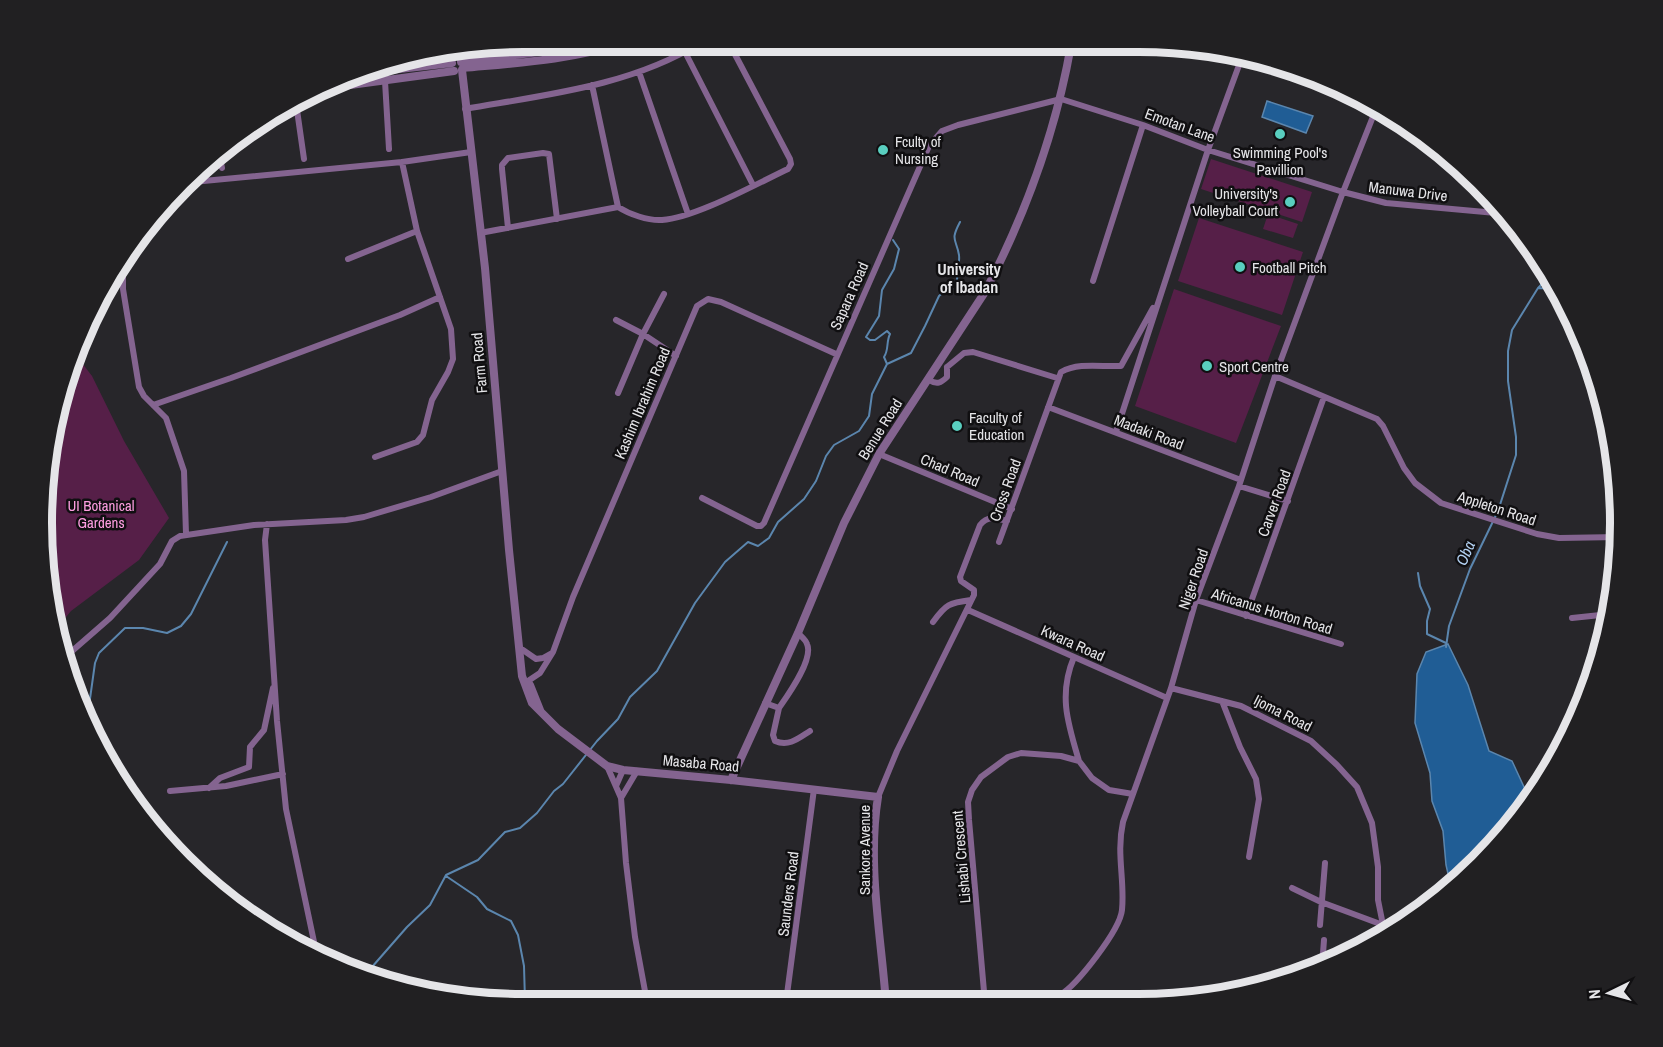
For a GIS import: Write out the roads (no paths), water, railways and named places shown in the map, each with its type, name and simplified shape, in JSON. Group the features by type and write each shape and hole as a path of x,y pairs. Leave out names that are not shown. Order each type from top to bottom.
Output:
{"street":[{"path":"350,85 385,81 457,63 540,52"},
{"path":"422,64 563,57 584,52"},
{"path":"465,110 592,85 639,72 685,52 753,185"},
{"path":"480,233 618,207 628,213 662,220 688,214 788,169 791,165 790,159 734,52"},
{"path":"1061,99 1070,52"},
{"name":"Farm Road","path":"457,63 463,90 480,233 519,634 528,681 541,711"},
{"path":"1116,432 1208,150 1239,64"},
{"path":"639,72 688,214"},
{"path":"385,81 389,149"},
{"path":"592,85 618,207"},
{"name":"Emotan Lane","path":"1061,99 1143,125 1208,150 1343,192"},
{"name":"Sapara Road","path":"702,498 758,526 764,523 905,197 929,146 938,135 958,125 1061,99"},
{"name":"Benue Road","path":"731,780 798,633 844,523 879,453 928,380 943,365 999,265 1032,184 1061,99"},
{"path":"297,111 303,159"},
{"name":"Niger Road","path":"1061,994 1074,984 1113,933 1122,913 1119,842 1123,822 1171,688 1197,600 1240,483 1275,376 1374,115"},
{"path":"1093,281 1143,125"},
{"path":"199,181 402,162 471,152"},
{"path":"507,228 502,169 508,158 549,154 556,219"},
{"path":"375,457 417,442 423,435 432,400 453,359 451,329 417,231 402,162"},
{"path":"221,163 222,168"},
{"name":"Manuwa Drive","path":"1343,192 1386,203 1494,213"},
{"path":"348,259 417,231"},
{"path":"123,277 139,387 144,396 166,418 184,471 186,534"},
{"path":"618,393 663,294"},
{"path":"153,405 400,315 440,297"},
{"path":"928,380 937,384 942,382 947,377 943,365 964,353 973,352 1057,378 1061,372 1073,368 1121,366 1160,298"},
{"name":"Kashim Ibrahim Road","path":"528,681 540,673 553,652 573,597 697,306 708,299 721,302 836,354"},
{"path":"616,320 643,334 676,356"},
{"name":"Appleton Road","path":"1275,376 1377,419 1415,483 1441,503 1537,534 1559,538 1610,537"},
{"name":"Cross Road","path":"999,543 1057,378"},
{"name":"Carver Road","path":"1246,616 1324,397"},
{"name":"Madaki Road","path":"1048,407 1288,501"},
{"name":"Chad Road","path":"879,453 1012,509"},
{"path":"71,652 110,618 160,564 172,542 186,534 267,524 364,517 431,497 502,471"},
{"path":"933,622 945,606 953,602 971,600 974,590 961,581 960,577 980,525 984,520 990,518 1007,520"},
{"path":"267,524 265,540 286,809 315,946"},
{"name":"Sankore Avenue","path":"885,994 876,881 875,815 878,797 897,751 971,600"},
{"name":"Africanus Horton Road","path":"1197,600 1341,644"},
{"name":"Kwara Road","path":"968,610 1167,698"},
{"path":"1572,618 1601,615"},
{"path":"798,633 807,643 809,654 791,692 779,708 773,735 775,741 782,744 790,743 810,731"},
{"name":"Farm Road","path":"519,634 518,648 526,690 532,703 541,711"},
{"path":"523,650 536,659 553,652"},
{"path":"1074,657 1064,694 1067,717 1079,761 1092,778 1110,790 1133,794"},
{"path":"209,788 220,778 249,767 250,747 264,730 275,681"},
{"name":"Ijoma Road","path":"1171,688 1241,706 1311,741 1337,765 1357,788 1372,823 1378,867 1378,900 1383,925"},
{"path":"1222,701 1240,747 1256,779 1259,799 1249,857"},
{"path":"765,703 779,708"},
{"name":"Masaba Road","path":"541,711 558,729 608,766 623,770 878,797"},
{"name":"Lishabi Crescent","path":"984,994 969,820 972,789 981,777 1008,757 1021,753 1061,756 1079,761"},
{"path":"608,766 621,798 634,926 646,994"},
{"path":"616,786 623,770"},
{"path":"621,798 638,771"},
{"path":"170,791 226,786 283,774"},
{"name":"Saunders Road","path":"787,994 814,789"},
{"path":"1320,925 1325,863"},
{"path":"1292,888 1321,902 1383,925"},
{"path":"1323,958 1324,940"}],"water":[{"path":"1267,101 1313,116 1306,133 1262,117"},
{"path":"1448,644 1468,685 1489,751 1512,761 1526,792 1494,834 1449,879 1443,831 1432,801 1430,773 1415,723 1417,674 1426,652"}],"waterway":[{"path":"370,969 407,927 430,905 446,875 478,860 505,832 520,828 537,813 618,719 630,697 657,671 695,603 725,562 748,542 758,546 769,538 778,522 804,499 834,445 859,431 869,416 872,394 887,364 911,353 939,296 957,280 959,258 954,236 960,222"},
{"path":"887,364 884,357 890,334 887,331 875,340 866,337 879,316 882,290 894,269 899,249 893,240"},
{"name":"Oba","path":"1446,647 1449,626 1470,569 1498,511 1516,455 1516,437 1508,381 1508,351 1512,330 1544,282"},
{"path":"1538,288 1547,288"},
{"path":"89,706 95,663 99,653 125,628 143,628 167,633 181,626 191,614 227,542"},
{"path":"1418,573 1420,586 1430,609 1427,634 1446,643"},
{"path":"446,876 477,897 487,909 511,921 518,935 524,966 525,994"}],"place":[{"name":"Swimming Pool's Pavillion","path":"1280,134"},
{"name":"Fculty of Nursing","path":"883,150"},
{"name":"University's Volleyball Court","path":"1290,202"},
{"name":"Football Pitch","path":"1240,267"},
{"name":"Sport Centre","path":"1207,366"},
{"name":"Faculty of Education","path":"957,426"}],"district":[{"name":"University of Ibadan","path":"969,278"}],"park label":[{"name":"UI Botanical Gardens","path":"101,514"}]}
